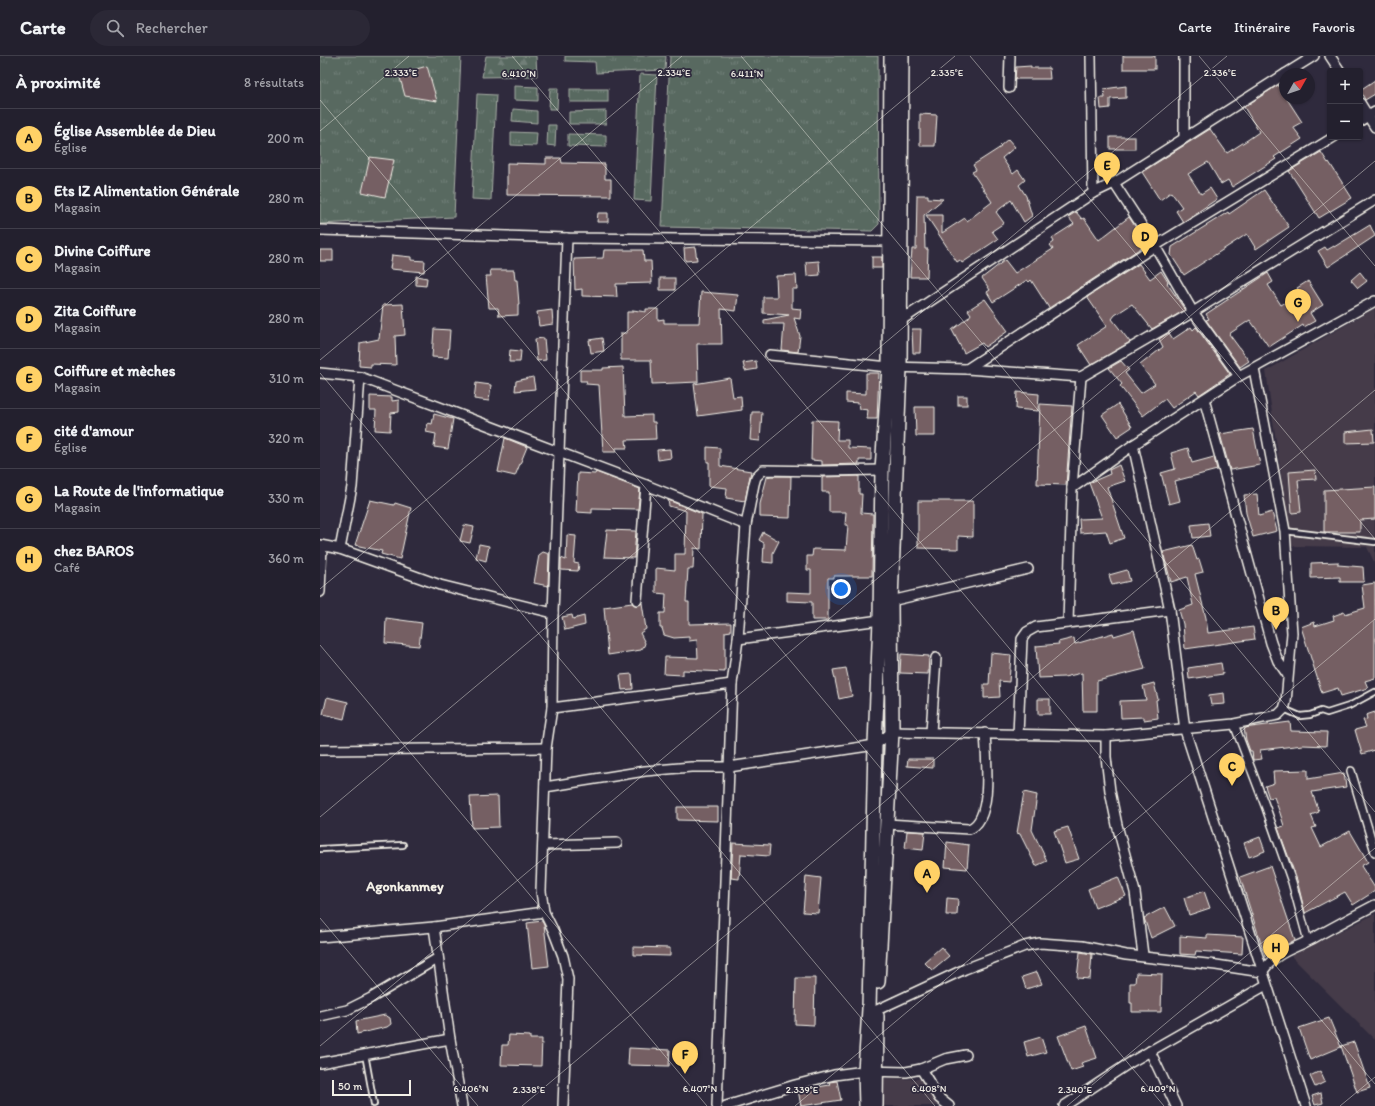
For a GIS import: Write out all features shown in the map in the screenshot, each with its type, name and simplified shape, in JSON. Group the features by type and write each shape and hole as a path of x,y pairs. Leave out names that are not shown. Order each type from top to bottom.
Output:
{"main road":[{"path":"866,1106 871,1072 876,1010 892,732 891,601 895,367 895,241 891,56"},
{"path":"876,1106 871,1072 869,1009 875,745 880,620 882,470 900,321 895,241 902,56"}],"street":[{"path":"1009,88 1010,56"},
{"path":"1091,56 1093,193"},
{"path":"1184,56 1184,138"},
{"path":"1297,66 1298,56"},
{"path":"1294,68 1314,56"},
{"path":"1330,56 1338,68"},
{"path":"900,321 1093,193 1114,183 1279,78"},
{"path":"1361,104 1372,114 1375,127"},
{"path":"1363,119 1372,114"},
{"path":"967,369 1155,246 1329,140"},
{"path":"1114,183 1155,246 1193,312 1239,376"},
{"path":"770,355 895,367 967,369 1081,377 1193,312 1375,200"},
{"path":"320,230 567,238 895,241"},
{"path":"563,1106 568,978 563,956 544,912 541,891 546,748 552,708 553,613 567,238"},
{"path":"1072,488 1239,376 1375,301"},
{"path":"545,788 645,771 691,767 729,766 875,745 892,732 1106,736 1185,730 1234,724 1278,715 1284,709 1286,702 1287,674 1292,633 1285,531 1254,369"},
{"path":"320,373 360,377 646,485 746,525"},
{"path":"340,550 352,487 360,377"},
{"path":"1068,623 1072,488 1081,377"},
{"path":"1204,399 1271,643 1278,661 1287,674"},
{"path":"1134,445 1170,610 1185,730 1306,1106"},
{"path":"717,1106 732,684 738,639 746,525 754,484 756,477 763,470 822,472 882,470"},
{"path":"638,600 646,485"},
{"path":"320,592 321,545 340,550 440,585 553,613"},
{"path":"891,601 948,589 1028,569"},
{"path":"1018,735 1022,639 1027,632 1036,627 1170,610"},
{"path":"738,639 880,620"},
{"path":"931,732 936,658"},
{"path":"552,708 732,684"},
{"path":"1234,724 1287,867 1308,941"},
{"path":"886,824 969,829 974,827 982,817 986,791 985,734"},
{"path":"1106,736 1106,756 1110,791 1117,825 1135,892 1143,955"},
{"path":"320,750 546,748"},
{"path":"1351,772 1375,852"},
{"path":"542,845 618,843"},
{"path":"1262,972 1270,961 1281,953 1308,941 1375,905"},
{"path":"320,937 434,927 544,912"},
{"path":"434,927 450,1039 462,1106"},
{"path":"876,1010 965,969 1025,946 1040,943 1094,948 1126,955 1143,955 1262,972"},
{"path":"320,1016 353,1007 438,958"},
{"path":"1068,1105 1150,1051 1266,985"},
{"path":"320,1063 450,1039"},
{"path":"1150,1051 1176,1106"},
{"path":"726,1106 794,1084 834,1075 921,1070 945,1058 966,1055"},
{"path":"921,1070 939,1098 949,1106"}],"lane":[{"path":"1285,531 1375,542"},
{"path":"1284,709 1300,716 1310,715 1321,711 1327,713 1349,706 1375,692"},
{"path":"320,849 403,845"},
{"path":"365,1054 374,1104"}],"shaded area":[{"path":"1375,308 1375,564 1367,547 1291,546 1266,371"},
{"path":"1375,914 1375,1040 1291,956"},
{"path":"876,1078 921,1079 929,1093 944,1106 877,1106"}],"green space":[{"path":"320,56 461,56 454,217 320,224"},
{"path":"486,56 536,56 537,76 482,77"},
{"path":"565,56 666,56 665,70 596,73 595,62 565,61"},
{"path":"670,56 878,56 879,224 872,231 662,227"},
{"path":"640,74 657,75 651,201 634,200"},
{"path":"514,86 538,87 538,101 514,100"},
{"path":"550,88 558,88 557,109 549,109"},
{"path":"570,89 608,89 608,102 570,102"},
{"path":"477,94 496,95 491,200 472,199"},
{"path":"513,109 537,111 537,123 512,121"},
{"path":"606,111 606,124 569,124 569,112"},
{"path":"548,125 556,125 555,146 547,145"},
{"path":"511,132 537,133 536,146 511,145"},
{"path":"568,134 606,135 606,147 568,146"}],"building":[{"path":"1123,56 1155,56 1155,69 1123,69"},
{"path":"427,66 437,101 405,96 399,74"},
{"path":"1031,66 1031,68 1049,68 1050,79 1015,79 1016,67"},
{"path":"1375,80 1375,94 1365,100 1363,96 1363,88"},
{"path":"1278,85 1279,104 1290,104 1302,122 1293,127 1302,139 1274,157 1276,159 1232,187 1228,180 1221,184 1208,162 1188,174 1201,194 1210,188 1217,199 1183,222 1176,211 1182,207 1171,192 1160,200 1142,172 1210,129 1227,153 1249,139 1259,132 1244,107"},
{"path":"1126,86 1126,98 1110,99 1110,108 1101,109 1100,98 1105,98 1104,89"},
{"path":"920,114 937,115 935,146 920,146"},
{"path":"1110,137 1135,137 1135,149 1110,149"},
{"path":"1008,139 1015,147 1002,158 1013,174 1018,170 1025,180 1019,185 1026,196 1032,216 1024,222 1011,200 996,212 1004,223 992,231 998,239 962,263 960,260 957,262 926,215 942,215 942,233 965,218 967,221 992,202 972,172 976,170 973,165 1001,147 1000,146"},
{"path":"1321,152 1352,198 1319,218 1289,171"},
{"path":"370,157 394,160 385,197 362,192"},
{"path":"546,158 561,158 562,163 605,164 605,179 611,179 611,196 507,195 507,163 546,164"},
{"path":"1264,190 1289,227 1256,249 1247,234 1184,275 1171,255 1172,247 1228,212 1229,214"},
{"path":"917,195 928,195 928,198 943,199 924,215 925,249 928,249 927,277 910,277 912,249 916,249"},
{"path":"1076,212 1082,219 1084,218 1099,240 1129,217 1147,244 1049,308 1031,280 1029,282 1027,280 993,302 987,292 990,290 982,278 1005,260 1015,273 1053,249 1050,245 1054,242 1052,238 1074,224 1068,217"},
{"path":"598,213 608,213 608,222 597,222"},
{"path":"1370,225 1375,236 1328,267 1318,251 1325,247 1327,250 1334,247"},
{"path":"695,247 697,260 685,261 684,248"},
{"path":"320,250 333,250 333,261 320,261"},
{"path":"604,250 643,250 644,261 651,261 652,283 616,284 617,297 582,296 582,289 575,290 574,259 603,258"},
{"path":"392,255 411,257 411,260 425,261 424,272 390,269"},
{"path":"872,257 882,257 882,268 872,268"},
{"path":"819,261 820,275 807,276 806,262"},
{"path":"1139,264 1150,279 1161,271 1185,310 1152,329 1132,304 1115,315 1112,319 1130,342 1091,365 1078,345 1107,326 1087,297"},
{"path":"490,270 514,270 515,280 517,280 519,304 518,315 499,316 498,308 489,308 486,276 491,276"},
{"path":"1360,272 1367,281 1358,288 1351,280"},
{"path":"1268,273 1273,282 1268,285 1281,305 1300,294 1297,288 1308,281 1323,305 1310,313 1315,321 1304,327 1303,325 1269,347 1250,320 1229,334 1249,361 1240,367 1206,320 1209,319 1206,314"},
{"path":"796,275 797,289 792,289 792,308 801,309 800,319 794,318 800,336 798,352 782,350 784,324 764,324 764,320 789,315 763,313 763,297 777,297 776,276"},
{"path":"416,276 427,278 426,286 416,285"},
{"path":"660,278 675,278 675,290 660,290"},
{"path":"701,292 738,295 736,311 721,309 722,344 697,344 698,382 652,384 651,360 621,360 621,333 627,333 627,312 633,312 633,310 646,312 646,309 658,309 658,320 664,319 664,323 699,323"},
{"path":"985,299 1008,331 985,347 982,343 964,353 952,330 969,317 971,314 968,310"},
{"path":"403,304 405,335 395,336 396,365 371,364 371,367 359,366 360,343 379,339 383,305"},
{"path":"552,310 553,324 539,326 537,312"},
{"path":"1191,327 1193,330 1196,327 1230,374 1199,395 1196,391 1172,408 1165,399 1143,416 1120,386 1122,384 1109,368 1121,361 1129,370 1125,373 1141,393 1155,384 1140,365 1163,347 1159,339 1169,333 1173,339"},
{"path":"434,329 450,330 448,358 432,357"},
{"path":"912,329 921,329 920,353 913,353"},
{"path":"544,338 546,360 537,361 535,339"},
{"path":"602,338 604,351 591,353 589,340"},
{"path":"510,350 521,351 520,362 509,362"},
{"path":"756,361 757,369 745,371 743,363"},
{"path":"623,367 625,416 652,415 652,422 655,422 656,439 626,440 627,448 616,448 616,452 603,452 599,385 586,384 587,381 580,381 580,370 603,370 603,368"},
{"path":"866,373 879,373 877,419 867,419 868,410 860,409 859,403 846,402 846,393 866,394"},
{"path":"533,377 535,389 515,391 516,381"},
{"path":"730,378 733,397 741,396 742,410 698,416 694,384"},
{"path":"476,383 491,385 489,401 474,399"},
{"path":"1017,392 1039,394 1038,411 1016,409"},
{"path":"370,396 392,397 392,401 399,400 399,412 391,413 390,431 375,430 376,410 370,410"},
{"path":"958,396 967,396 967,405 958,405"},
{"path":"1040,404 1072,406 1066,485 1037,484"},
{"path":"1118,404 1132,427 1117,437 1102,415"},
{"path":"915,407 935,407 935,436 916,436"},
{"path":"752,412 762,412 760,441 750,440"},
{"path":"434,414 453,419 448,449 434,447 436,434 426,432 428,423 432,424"},
{"path":"812,420 838,421 837,440 848,440 848,448 871,449 871,460 859,460 859,464 822,465 822,461 811,460"},
{"path":"1253,429 1260,465 1230,470 1220,434"},
{"path":"1373,429 1374,442 1345,443 1345,432"},
{"path":"505,438 527,447 515,476 498,472"},
{"path":"707,447 720,448 720,466 751,471 745,501 726,498 727,488 709,486 709,462 707,462"},
{"path":"1188,448 1192,463 1214,457 1217,470 1175,481 1180,501 1169,504 1161,473 1175,469 1171,453"},
{"path":"670,449 671,458 658,460 657,450"},
{"path":"1119,465 1125,481 1107,487 1124,538 1110,543 1106,531 1080,533 1079,519 1102,518 1089,483 1110,474 1109,470"},
{"path":"1315,470 1316,479 1298,480 1301,512 1292,513 1289,472"},
{"path":"596,472 640,489 638,509 592,508 592,513 576,512 578,473 595,474"},
{"path":"791,476 790,518 760,517 760,504 767,477"},
{"path":"859,476 859,494 862,494 861,513 873,514 872,576 834,576 834,578 828,578 828,620 812,620 812,602 787,601 787,592 811,593 811,570 807,570 807,556 812,556 813,549 846,550 848,525 845,525 846,512 829,512 829,492 822,492 822,477"},
{"path":"1375,487 1375,519 1360,520 1360,532 1324,532 1324,490"},
{"path":"1257,494 1259,516 1272,512 1277,531 1253,537 1246,513 1244,495"},
{"path":"370,500 394,505 395,503 411,508 400,559 381,554 382,551 355,545"},
{"path":"668,500 702,514 701,549 694,548 693,569 688,569 686,602 689,602 689,624 731,623 731,631 725,632 725,672 683,670 683,675 664,674 665,657 698,658 697,640 689,641 689,637 674,638 664,635 662,628 660,628 660,613 665,613 666,594 656,593 656,568 675,570 675,554 685,554 686,511 669,506"},
{"path":"918,501 973,501 973,537 958,536 958,549 918,548"},
{"path":"1208,523 1210,536 1193,538 1191,525"},
{"path":"464,525 474,527 470,543 460,541"},
{"path":"607,530 636,531 634,558 604,557"},
{"path":"763,532 779,541 773,553 773,563 763,562 764,543 759,540"},
{"path":"567,535 576,536 574,563 579,564 578,571 561,570 561,558 566,560"},
{"path":"479,544 489,546 486,561 476,558"},
{"path":"1192,545 1197,560 1199,559 1203,572 1195,574 1206,618 1208,633 1253,627 1255,639 1185,649 1183,624 1179,610 1193,605 1187,577 1171,582 1163,552"},
{"path":"543,552 549,554 548,586 534,583 539,555"},
{"path":"1338,562 1338,565 1363,567 1364,582 1340,582 1340,577 1311,578 1311,563"},
{"path":"1127,570 1130,581 1112,585 1109,575"},
{"path":"1375,583 1375,678 1365,681 1368,688 1341,696 1338,688 1322,693 1301,627 1314,622 1315,626 1334,620 1333,616 1344,612 1345,614 1365,608 1362,585"},
{"path":"632,603 637,606 642,603 646,629 640,633 645,643 644,646 641,650 608,655 604,607"},
{"path":"572,615 573,619 584,616 585,625 565,630 562,617"},
{"path":"386,618 422,623 419,646 385,643"},
{"path":"1134,630 1145,669 1097,681 1097,711 1083,711 1082,673 1064,677 1038,678 1036,646 1059,644 1058,642 1074,638 1075,644 1113,633 1114,636"},
{"path":"991,653 1011,655 1009,682 999,681 1000,697 984,698 984,684 989,684"},
{"path":"901,654 929,656 928,674 900,673"},
{"path":"1221,663 1223,674 1189,679 1188,668"},
{"path":"846,668 852,696 839,699 833,670"},
{"path":"632,674 633,689 622,690 620,675"},
{"path":"1154,683 1158,699 1156,700 1158,718 1144,720 1144,717 1121,718 1120,701 1146,700 1143,686"},
{"path":"1224,693 1225,704 1211,705 1209,695"},
{"path":"327,697 348,702 344,719 323,714"},
{"path":"1038,699 1050,699 1050,714 1038,714"},
{"path":"1375,712 1375,750 1362,754 1355,730 1366,727 1363,720 1367,719 1366,715"},
{"path":"1290,722 1291,731 1327,732 1326,746 1303,745 1260,750 1262,759 1253,760 1252,751 1250,751 1246,740 1244,728"},
{"path":"908,759 933,759 933,768 907,766"},
{"path":"1308,770 1308,779 1344,773 1346,787 1312,792 1319,812 1311,815 1316,827 1312,828 1321,847 1350,831 1368,862 1361,866 1375,888 1375,891 1353,905 1345,892 1305,913 1297,880 1278,828 1284,826 1280,813 1274,797 1269,798 1265,786 1274,783 1273,771"},
{"path":"1024,792 1037,795 1032,830 1047,861 1036,866 1020,834 1017,833"},
{"path":"498,796 499,827 472,828 470,797"},
{"path":"677,807 718,807 718,821 677,820"},
{"path":"1068,827 1079,859 1065,863 1054,831"},
{"path":"907,831 925,832 923,850 905,848"},
{"path":"1260,837 1265,851 1249,857 1244,843"},
{"path":"947,842 969,845 967,869 945,867"},
{"path":"733,843 770,845 769,856 741,854 739,879 731,878"},
{"path":"1270,866 1295,940 1265,956 1240,877"},
{"path":"806,876 821,878 818,913 803,912"},
{"path":"1118,877 1126,896 1095,908 1088,889"},
{"path":"1204,891 1210,908 1189,915 1184,898"},
{"path":"947,898 958,899 957,915 946,915"},
{"path":"1165,907 1175,926 1151,938 1144,918"},
{"path":"542,921 544,925 549,966 532,968 527,923"},
{"path":"1207,935 1243,937 1242,954 1196,951 1195,955 1180,954 1180,936 1207,938"},
{"path":"633,947 670,948 670,956 633,955"},
{"path":"941,947 949,956 932,970 924,962"},
{"path":"1080,952 1092,954 1090,979 1077,978"},
{"path":"1037,972 1042,984 1026,989 1022,977"},
{"path":"1136,973 1162,974 1161,1012 1132,1012 1132,1003 1130,1003 1130,983 1135,983"},
{"path":"796,978 815,978 814,1025 795,1024"},
{"path":"385,1015 390,1018 391,1024 387,1027 357,1034 356,1021"},
{"path":"1329,1018 1341,1047 1310,1060 1299,1028"},
{"path":"1086,1026 1097,1058 1081,1063 1083,1067 1071,1071 1058,1036"},
{"path":"509,1035 530,1036 530,1039 542,1039 541,1066 501,1065 502,1045 508,1045"},
{"path":"1041,1037 1046,1052 1028,1057 1024,1042"},
{"path":"1354,1042 1370,1088 1357,1092 1341,1046"},
{"path":"629,1048 670,1050 669,1066 628,1065"},
{"path":"1320,1071 1325,1082 1315,1087 1310,1076"},
{"path":"837,1081 841,1100 801,1106 798,1090 830,1085 829,1082"},
{"path":"1321,1093 1323,1103 1315,1105 1312,1096"}],"place":[{"name":"Coiffure et mèches","path":"1107,185"},
{"name":"Zita Coiffure","path":"1145,256"},
{"name":"La Route de l'informatique","path":"1298,322"},
{"name":"Ets IZ Alimentation Générale","path":"1276,630"},
{"name":"Divine Coiffure","path":"1232,786"},
{"name":"Église Assemblée de Dieu","path":"927,893"},
{"name":"chez BAROS","path":"1276,967"},
{"name":"cité d'amour","path":"685,1074"}],"district":[{"name":"Agonkanmey","path":"405,886"}]}
